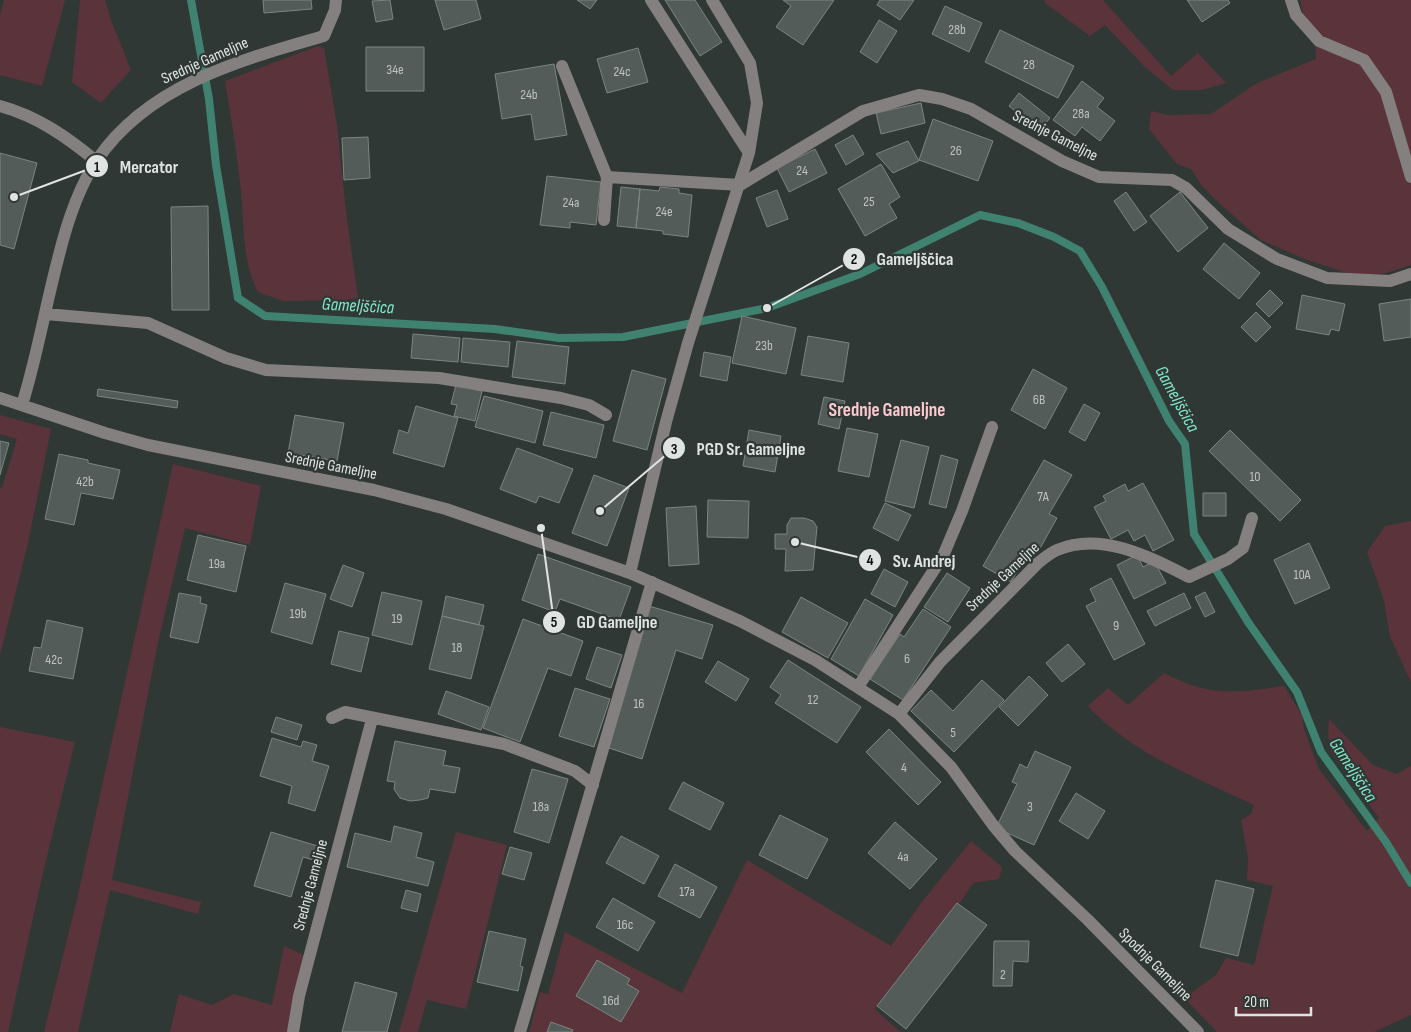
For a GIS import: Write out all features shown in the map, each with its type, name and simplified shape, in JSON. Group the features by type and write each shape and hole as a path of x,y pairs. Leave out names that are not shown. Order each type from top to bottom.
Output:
{"street":[{"name":"Srednje Gameljne","path":"22,406 36,360 58,257 74,208 96,162 121,130 156,101 183,86 243,60 324,36 335,10 336,0"},
{"path":"651,0 749,153"},
{"path":"630,573 666,422 688,343 749,153 757,103 750,63 712,0"},
{"path":"1291,0 1296,15 1319,41 1364,60 1386,92 1411,177"},
{"path":"562,66 607,177 604,220"},
{"name":"Srednje Gameljne","path":"740,185 863,111 919,95 942,99 971,109 1062,162 1099,177 1172,180 1186,188 1228,229 1277,259 1327,278 1390,280 1411,274"},
{"path":"0,106 24,112 69,139 96,162"},
{"path":"607,177 740,185"},
{"path":"46,314 148,323 226,358 266,370 439,378 561,398 589,406 606,415"},
{"name":"Srednje Gameljne","path":"0,398 105,433 148,445 374,490 446,509 630,573 740,621 815,660 899,714 951,767 993,825 1015,851 1088,920"},
{"path":"858,687 943,556 962,511 992,427"},
{"name":"Srednje Gameljne","path":"899,714 947,655 1038,563 1056,550 1095,544 1124,548 1148,556 1189,577 1228,559 1244,548 1252,518"},
{"path":"520,1032 652,582"},
{"path":"332,718 345,712 504,744 575,771 593,785"},
{"name":"Srednje Gameljne","path":"293,1032 299,996 372,718"},
{"name":"Spodnje Gameljne","path":"1088,920 1198,1032"}],"shaded area":[{"path":"4,0 65,0 42,86 0,75 0,15"},
{"path":"80,0 105,0 131,70 101,103 72,82"},
{"path":"1044,0 1103,0 1171,76 1198,53 1226,83 1202,90 1173,90 1146,68 1105,25 1090,36 1045,3"},
{"path":"1300,0 1411,0 1411,265 1383,274 1350,274 1305,259 1261,240 1202,186 1191,169 1177,164 1149,129 1151,111 1168,115 1211,114 1257,83 1316,59 1315,34 1305,23"},
{"path":"318,46 324,48 337,125 358,298 283,301 258,292 249,268 246,255 238,163 225,81"},
{"path":"0,415 51,429 28,543 0,655 0,488 2,488 17,439 0,434"},
{"path":"173,464 261,486 250,545 185,528 157,647 112,880 201,902 198,914 110,890 78,1032 44,1032 77,899"},
{"path":"1411,521 1411,682 1390,637 1384,601 1367,552 1385,526"},
{"path":"1164,673 1180,681 1209,690 1237,691 1284,686 1302,715 1304,729 1319,769 1367,831 1379,818 1331,752 1328,735 1329,719 1373,765 1397,774 1411,766 1411,1015 1374,1032 1217,1032 1184,998 1216,975 1226,958 1254,965 1273,886 1247,880 1248,857 1241,820 1251,814 1254,805 1188,774 1145,751 1106,723 1088,706 1108,688 1128,705"},
{"path":"0,727 75,742 42,877 8,1032 0,1032"},
{"path":"456,832 507,845 466,1009 427,1000 418,1032 399,1032"},
{"path":"971,841 1002,867 999,879 973,883 962,900 937,928 875,1009 900,1032 529,1032 540,992 548,994 565,932 682,993 747,860 891,946 921,903"},
{"path":"284,946 306,956 290,1032 170,1032 179,994 212,1005 234,994 272,1005"}],"building":[{"path":"263,0 311,0 312,9 264,13"},
{"path":"390,0 393,19 376,22 372,1"},
{"path":"435,0 476,0 481,19 444,30"},
{"path":"577,0 597,0 590,9"},
{"path":"665,0 695,0 722,42 700,56"},
{"path":"783,0 834,0 803,45 776,27 791,6"},
{"path":"880,0 914,0 900,20 877,5"},
{"path":"1187,0 1228,0 1230,3 1202,22"},
{"path":"945,6 982,23 969,52 932,34"},
{"path":"879,20 897,31 877,63 860,52"},
{"path":"1000,30 1074,66 1058,98 985,62"},
{"path":"366,47 424,47 424,91 366,91"},
{"path":"638,48 648,82 607,93 597,59"},
{"path":"554,64 567,135 535,140 531,114 502,119 495,74"},
{"path":"1082,81 1104,98 1097,107 1115,121 1100,141 1082,127 1075,136 1053,120"},
{"path":"1019,93 1050,118 1039,131 1009,106"},
{"path":"921,103 925,123 881,134 876,113"},
{"path":"933,119 993,141 978,181 919,160"},
{"path":"853,135 864,154 846,165 835,145"},
{"path":"368,137 370,178 344,180 342,138"},
{"path":"908,141 919,161 893,173 876,154"},
{"path":"815,149 827,173 789,192 777,168"},
{"path":"0,153 37,163 14,249 0,245"},
{"path":"881,164 900,197 889,204 897,218 865,236 838,189"},
{"path":"547,176 601,182 596,225 570,222 570,228 540,225"},
{"path":"621,187 640,189 636,228 617,226"},
{"path":"660,187 679,189 679,193 692,195 688,237 663,234 663,231 636,228 640,189 659,191"},
{"path":"777,190 788,219 767,227 756,198"},
{"path":"1126,192 1147,222 1134,231 1114,201"},
{"path":"1180,192 1208,228 1178,252 1150,216"},
{"path":"208,206 209,310 172,310 171,207"},
{"path":"1224,243 1260,273 1239,299 1203,269"},
{"path":"1270,290 1283,303 1269,317 1256,304"},
{"path":"1302,295 1345,304 1339,331 1331,329 1329,335 1296,329"},
{"path":"1411,299 1411,337 1384,341 1379,304"},
{"path":"1256,312 1271,327 1256,342 1241,327"},
{"path":"742,316 796,328 786,374 732,363"},
{"path":"413,334 460,338 458,362 411,358"},
{"path":"808,336 849,343 843,382 801,375"},
{"path":"463,338 510,342 508,367 461,362"},
{"path":"517,341 569,347 565,384 512,377"},
{"path":"704,352 731,357 727,381 700,376"},
{"path":"1033,369 1067,388 1045,429 1011,410"},
{"path":"632,370 666,379 647,450 613,441"},
{"path":"456,385 482,391 475,421 454,416 457,405 451,404"},
{"path":"98,389 178,401 177,408 97,396"},
{"path":"484,396 543,411 535,443 475,427"},
{"path":"824,397 845,401 839,429 818,424"},
{"path":"1084,404 1100,413 1085,441 1069,432"},
{"path":"416,406 458,418 444,467 393,453 399,430 408,433"},
{"path":"551,412 604,425 596,458 543,445"},
{"path":"295,415 344,423 337,461 288,453"},
{"path":"847,428 878,434 869,477 838,471"},
{"path":"749,430 781,436 775,472 743,466"},
{"path":"1230,430 1301,500 1280,521 1209,451"},
{"path":"901,440 929,447 914,508 885,501"},
{"path":"0,441 9,443 0,475"},
{"path":"517,448 573,469 559,503 539,496 536,503 500,489"},
{"path":"59,454 88,460 88,463 120,470 113,499 81,493 74,525 45,519"},
{"path":"941,455 958,460 946,508 929,504"},
{"path":"1044,460 1072,475 1049,514 1057,518 1038,552 1031,548 1011,582 983,566"},
{"path":"594,475 629,488 607,546 572,533"},
{"path":"1143,483 1174,540 1153,551 1145,535 1134,541 1128,530 1111,539 1094,507 1106,501 1103,496 1125,484 1128,491"},
{"path":"1203,493 1226,493 1226,516 1203,516"},
{"path":"708,500 749,501 748,538 707,537"},
{"path":"885,503 911,515 898,541 873,528"},
{"path":"696,506 699,564 669,566 666,508"},
{"path":"791,518 804,518 813,521 817,527 813,570 785,571 786,549 775,549 775,534 787,534 787,525"},
{"path":"198,535 246,546 236,592 187,580"},
{"path":"1309,543 1330,588 1295,604 1274,560"},
{"path":"538,554 631,587 619,620 560,599 555,612 522,600"},
{"path":"1137,555 1143,567 1154,561 1166,583 1134,599 1117,565"},
{"path":"343,565 364,573 352,607 330,599"},
{"path":"884,569 908,582 895,607 871,594"},
{"path":"947,573 970,588 948,622 924,607"},
{"path":"1111,578 1145,644 1114,660 1086,606 1096,601 1090,589"},
{"path":"285,583 326,594 312,644 271,632"},
{"path":"382,592 422,601 412,645 372,635"},
{"path":"1205,592 1215,612 1205,617 1195,597"},
{"path":"179,593 201,597 200,603 207,605 198,643 170,637"},
{"path":"1184,593 1191,608 1155,626 1147,611"},
{"path":"446,596 484,605 479,625 442,616"},
{"path":"801,597 848,623 828,658 782,632"},
{"path":"865,599 893,615 859,676 831,659"},
{"path":"649,606 713,625 702,659 676,650 642,759 606,747"},
{"path":"923,609 951,627 903,700 870,679 900,634 904,637"},
{"path":"442,616 484,626 471,679 429,669"},
{"path":"523,619 583,641 571,676 548,668 520,742 483,728"},
{"path":"47,620 83,628 73,679 29,671 34,647 41,648"},
{"path":"339,631 369,638 361,672 331,664"},
{"path":"1068,644 1085,664 1062,682 1046,663"},
{"path":"597,647 622,655 611,688 586,679"},
{"path":"788,660 861,707 837,743 775,703 781,695 770,687"},
{"path":"718,661 749,679 736,701 705,682"},
{"path":"1029,676 1048,695 1018,726 999,707"},
{"path":"982,680 1004,700 954,752 911,711 931,690 953,711"},
{"path":"575,688 610,699 594,747 559,736"},
{"path":"446,691 489,707 481,730 438,714"},
{"path":"276,717 302,725 297,740 271,732"},
{"path":"889,729 941,782 918,805 866,752"},
{"path":"272,738 301,747 303,741 317,745 312,761 329,766 315,811 288,803 292,786 260,776"},
{"path":"395,741 446,751 443,765 460,768 455,793 430,789 428,798 410,801 400,798 394,789 395,782 387,781"},
{"path":"1035,751 1071,767 1034,845 996,828 1017,784 1012,782 1020,764 1027,768"},
{"path":"532,769 568,779 549,843 514,832"},
{"path":"683,782 724,803 710,830 669,809"},
{"path":"1076,793 1105,811 1088,839 1059,821"},
{"path":"780,815 828,839 807,879 759,855"},
{"path":"895,822 937,859 910,889 868,853"},
{"path":"394,826 422,833 416,857 434,862 428,886 347,867 355,833 391,842"},
{"path":"271,832 321,847 317,861 303,857 291,897 254,886"},
{"path":"621,836 659,856 644,884 606,863"},
{"path":"510,847 532,853 524,880 502,874"},
{"path":"675,864 717,887 700,918 658,896"},
{"path":"1216,880 1254,889 1238,956 1200,947"},
{"path":"406,890 421,894 417,912 401,908"},
{"path":"613,898 655,922 638,951 596,927"},
{"path":"957,903 987,925 906,1029 877,1006"},
{"path":"489,931 526,939 520,966 523,967 518,991 477,982"},
{"path":"994,941 1029,941 1028,962 1013,961 1012,986 993,986"},
{"path":"597,960 630,979 627,984 639,991 621,1022 576,996"},
{"path":"355,982 397,993 387,1032 342,1032"},
{"path":"551,1022 573,1030 572,1032 547,1032"}],"waterway":[{"name":"Gameljščica","path":"191,0 209,99 216,165 238,298 265,316 495,329 559,338 623,337 767,308 860,274 980,215 1018,223 1054,237 1080,251 1102,287 1169,421 1185,444 1194,534 1248,622 1297,692 1321,752 1386,842 1411,883"}],"place":[{"name":"Mercator","path":"14,197"},
{"name":"Gameljščica","path":"767,308"},
{"name":"PGD Sr. Gameljne","path":"600,511"},
{"name":"GD Gameljne","path":"541,528"},
{"name":"Sv. Andrej","path":"795,542"}],"district":[{"name":"Srednje Gameljne","path":"887,410"}]}
